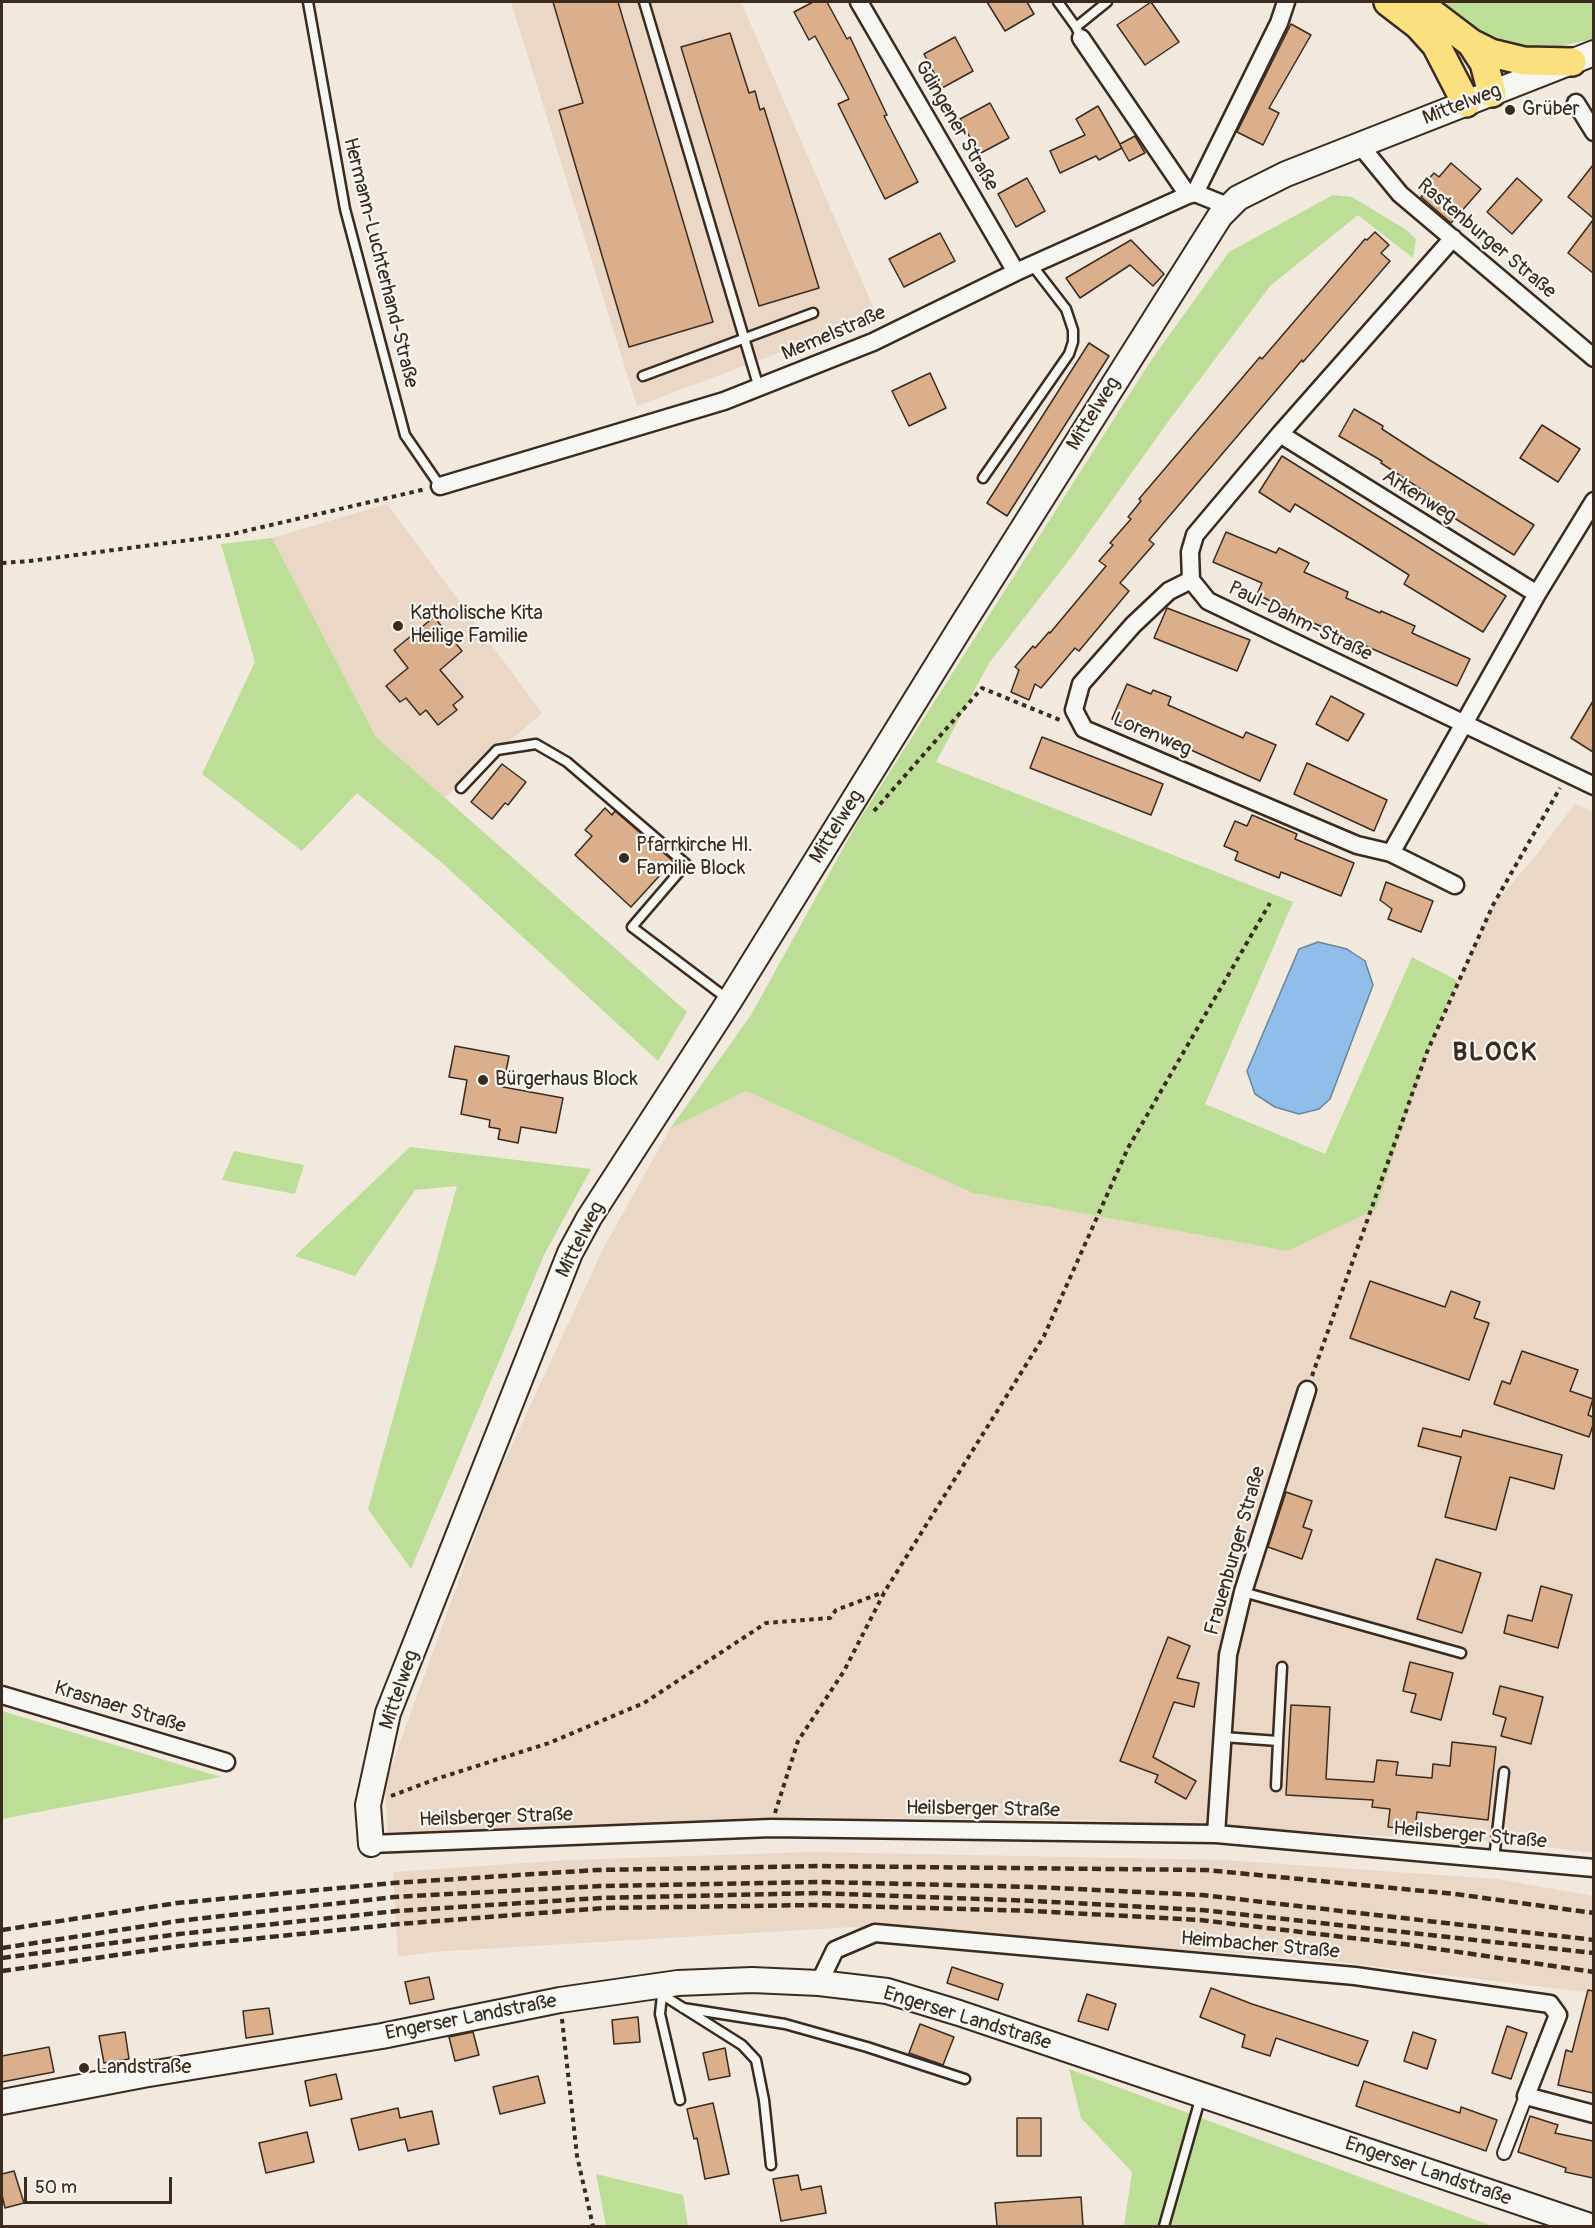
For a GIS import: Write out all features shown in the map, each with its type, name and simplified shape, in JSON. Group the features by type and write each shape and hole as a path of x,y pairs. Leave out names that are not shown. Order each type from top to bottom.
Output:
{"highway":[{"path":"1388,2 1418,25 1436,45 1466,103"},
{"path":"1417,2 1471,43 1491,53 1510,59 1538,62 1583,58"},
{"path":"1471,43 1484,63 1492,93"}],"main road":[{"name":"Mittelweg","path":"371,1844 368,1805 388,1713 570,1253 589,1218 730,1000 1166,299 1220,216 1238,198 1286,174 1583,58"},
{"name":"Engerser Landstraße","path":"2,2102 143,2075 382,2036 560,2000 656,1991 678,1983 752,1980 819,1983 886,1991 959,2013 1590,2226"}],"street":[{"name":"Gdingener Straße","path":"859,2 1016,272"},
{"path":"1191,194 1279,23 1286,2"},
{"path":"1079,32 1191,194 1220,203 1227,209"},
{"path":"1576,103 1593,132"},
{"name":"Rastenburger Straße","path":"1359,144 1400,194 1593,357"},
{"name":"Memelstraße","path":"440,486 724,401 759,388 873,342 1016,272 1191,194"},
{"path":"1191,580 1190,552 1195,535 1280,434 1453,238"},
{"name":"Arkenweg","path":"1280,434 1537,594"},
{"path":"1391,853 1537,594 1593,501"},
{"name":"Paul-Dahm-Straße","path":"1191,580 1208,601 1593,786"},
{"name":"Lorenweg","path":"1191,580 1169,591 1133,625 1081,684 1074,710 1084,729 1357,845 1391,853 1455,885"},
{"name":"Frauenburger Straße","path":"1216,1834 1228,1655 1243,1592 1307,1390"},
{"name":"Krasnaer Straße","path":"2,1695 226,1762"},
{"name":"Heilsberger Straße","path":"371,1844 771,1828 1216,1834 1593,1868"},
{"name":"Heimbacher Straße","path":"819,1983 835,1950 875,1933 1355,1976 1550,2004 1558,2015 1526,2096"},
{"path":"1504,2153 1526,2096 1593,2114"}],"lane":[{"name":"Hermann-Luchterhand-Straße","path":"308,2 345,209 405,435 440,486"},
{"path":"644,2 759,388"},
{"path":"1058,2 1079,32 1107,2"},
{"path":"983,478 1069,354 1073,342 1073,330 1066,309 1032,265"},
{"path":"643,376 813,313"},
{"path":"461,788 496,750 536,744 567,762 686,864 632,927 730,1000"},
{"path":"1243,1592 1461,1653"},
{"path":"1276,1786 1282,1667"},
{"path":"1223,1737 1278,1741"},
{"path":"1494,1859 1504,1772"},
{"path":"656,1991 742,2045 756,2060 764,2100 771,2165"},
{"path":"656,1991 680,2100"},
{"path":"683,2008 785,2024 867,2047 965,2079"},
{"path":"1164,2226 1201,2095"}],"path":[{"path":"2,563 228,535 440,486"},
{"path":"834,831 867,820 982,688 1084,729"},
{"path":"1307,1390 1427,1052 1493,905 1568,774"},
{"path":"771,1828 798,1741 844,1671 885,1591 1044,1336 1128,1148 1270,903"},
{"path":"368,1805 436,1779 549,1743 644,1703 766,1623 830,1618 836,1610 885,1591"},
{"path":"560,2000 578,2156 593,2226"}],"shaded area":[{"path":"511,2 741,2 877,316 637,406"},
{"name":"Katholische Kita Heilige Familie","path":"387,504 542,713 444,798 376,737 272,538"},
{"path":"1575,804 1593,812 1593,1853 1513,1843 1089,1820 769,1817 388,1834 385,1784 495,1481 603,1249 670,1129 746,1091 973,1193 1287,1251 1427,1052 1493,905 1534,858"},
{"path":"812,1852 1224,1860 1497,1879 1593,1896 1593,1993 1306,1958 853,1927 431,1952 398,1957 393,1872 569,1860"}],"green space":[{"path":"1425,2 1593,2 1593,39 1538,51 1490,42"},
{"path":"1333,195 1352,197 1405,229 1416,239 1413,258 1358,215 1270,286 1170,419 1073,555 989,663 936,762 1293,902 1205,1104 1325,1154 1412,957 1458,981 1427,1052 1376,1209 1287,1251 973,1193 746,1091 670,1129 751,1015 856,825 1152,359 1229,252"},
{"path":"272,538 376,737 687,1012 658,1061 441,862 357,793 302,851 202,774 255,662 221,544"},
{"path":"410,1147 591,1169 545,1253 411,1569 368,1509 457,1186 415,1190 355,1276 295,1256"},
{"path":"234,1151 304,1165 295,1194 222,1180"},
{"path":"2,1711 221,1777 2,1819"},
{"path":"1069,2069 1492,2226 1124,2226 1132,2172 1081,2118"},
{"path":"596,2174 683,2195 688,2226 606,2226"}],"water":[{"path":"1318,942 1347,949 1365,961 1373,985 1330,1099 1319,1109 1299,1114 1275,1107 1255,1094 1247,1071 1299,949"}],"building":[{"path":"553,2 618,2 713,322 629,347 559,110 583,103"},
{"path":"813,2 827,2 847,39 850,37 887,115 884,116 918,182 885,199 838,104 849,99 815,36 809,40 794,12"},
{"path":"987,2 1027,2 1034,14 1005,31"},
{"path":"1151,2 1179,42 1145,65 1117,25"},
{"path":"1291,24 1311,35 1269,108 1279,113 1263,145 1237,132"},
{"path":"730,33 749,93 755,91 760,110 764,108 819,288 759,306 681,47"},
{"path":"955,37 973,71 942,88 924,54"},
{"path":"990,103 1009,138 979,154 960,119"},
{"path":"1098,106 1120,144 1135,136 1145,153 1129,161 1122,148 1099,160 1096,156 1060,173 1050,151 1085,135 1076,119"},
{"path":"1451,163 1481,189 1451,223 1421,197 1425,192 1420,188 1434,173 1439,177"},
{"path":"1593,165 1593,218 1568,197"},
{"path":"1027,178 1045,211 1016,227 998,194"},
{"path":"1517,178 1542,200 1512,234 1487,212"},
{"path":"1593,220 1593,273 1568,253"},
{"path":"1375,232 1389,245 1381,253 1390,261 1303,362 1302,360 1149,540 1154,544 1120,583 1129,591 1079,651 1075,648 1041,688 1035,684 1029,700 1011,692 1019,670 1015,667 1033,646 1035,648 1050,633 1106,566 1099,561 1113,545 1110,543 1131,519 1128,517 1141,501 1139,499 1260,357 1262,359 1365,239 1367,240"},
{"path":"940,233 955,261 904,287 889,259"},
{"path":"1131,240 1164,274 1153,286 1130,265 1080,298 1066,278"},
{"path":"1089,343 1109,356 1007,516 987,503"},
{"path":"930,373 946,408 909,426 892,391"},
{"path":"1354,409 1383,426 1382,429 1428,459 1534,525 1514,555 1425,500 1428,494 1381,463 1382,461 1339,436"},
{"path":"1542,425 1580,449 1558,482 1520,458"},
{"path":"1282,456 1506,596 1483,632 1404,584 1409,575 1360,544 1295,504 1290,512 1259,492"},
{"path":"1226,532 1276,553 1279,548 1309,563 1304,572 1348,592 1346,598 1415,626 1412,633 1470,659 1457,686 1302,618 1257,594 1262,583 1213,562"},
{"path":"1167,608 1250,640 1237,671 1154,638"},
{"path":"434,617 462,651 440,670 463,697 453,705 457,710 438,725 426,710 420,715 406,698 400,702 386,686 408,668 394,650"},
{"path":"1127,684 1151,694 1153,690 1171,697 1168,705 1243,738 1246,732 1276,745 1260,781 1142,728 1141,730 1112,719"},
{"path":"1331,696 1364,714 1348,741 1316,724"},
{"path":"1593,701 1593,752 1571,738"},
{"path":"1042,737 1163,784 1151,815 1030,768"},
{"path":"1307,763 1387,800 1374,831 1294,794"},
{"path":"502,764 526,782 508,805 505,803 492,819 471,802"},
{"name":"Pfarrkirche Hl. Familie Block","path":"605,808 612,815 615,811 673,861 631,907 575,855 592,836 585,830"},
{"path":"1252,815 1297,834 1295,839 1354,863 1341,896 1281,872 1279,878 1235,860 1238,852 1224,846 1235,821 1247,826"},
{"path":"1386,882 1433,901 1421,932 1388,919 1392,909 1380,900"},
{"path":"455,1046 509,1056 503,1087 563,1098 556,1133 521,1127 518,1143 498,1139 500,1129 489,1127 490,1120 461,1114 467,1080 449,1077"},
{"path":"1370,1281 1445,1307 1451,1291 1480,1302 1474,1318 1489,1323 1469,1380 1350,1338"},
{"path":"1522,1351 1578,1370 1570,1391 1593,1399 1588,1415 1593,1417 1589,1437 1494,1404 1502,1381 1510,1384"},
{"path":"1423,1428 1461,1437 1463,1430 1562,1455 1554,1489 1510,1477 1496,1530 1445,1517 1461,1457 1418,1446"},
{"path":"1286,1492 1312,1501 1303,1527 1312,1530 1302,1559 1268,1547"},
{"path":"1436,1559 1481,1573 1462,1633 1417,1619"},
{"path":"1541,1586 1572,1595 1558,1648 1504,1633 1508,1615 1532,1621"},
{"path":"1168,1637 1190,1646 1177,1678 1199,1683 1194,1707 1174,1702 1153,1757 1196,1781 1186,1799 1155,1782 1158,1775 1120,1761"},
{"path":"1410,1662 1453,1673 1441,1720 1411,1712 1416,1694 1403,1691"},
{"path":"1500,1686 1543,1697 1531,1744 1501,1736 1506,1718 1493,1714"},
{"path":"1291,1705 1330,1707 1326,1779 1374,1782 1377,1760 1398,1762 1396,1775 1432,1778 1433,1764 1450,1766 1452,1742 1496,1747 1488,1820 1417,1812 1415,1830 1388,1827 1390,1809 1372,1807 1373,1800 1286,1795"},
{"path":"952,1967 1003,1984 998,2000 947,1983"},
{"path":"429,1977 434,1999 410,2004 405,1982"},
{"path":"1211,1988 1252,2004 1368,2041 1358,2066 1276,2038 1270,2056 1242,2047 1245,2035 1200,2017"},
{"path":"1588,1990 1593,1991 1593,2093 1558,2085 1566,2050 1572,2052"},
{"path":"1087,1994 1116,2004 1108,2030 1078,2021"},
{"path":"269,2008 273,2034 246,2038 243,2011"},
{"path":"638,2017 640,2042 614,2044 612,2020"},
{"path":"920,2024 954,2037 943,2065 909,2053"},
{"path":"1507,2026 1527,2033 1511,2079 1492,2073"},
{"path":"125,2032 129,2059 104,2063 99,2036"},
{"path":"473,2032 479,2055 455,2061 449,2037"},
{"path":"1413,2032 1436,2040 1427,2069 1404,2061"},
{"path":"49,2047 54,2072 2,2082 2,2056"},
{"path":"725,2048 730,2076 709,2080 703,2053"},
{"path":"336,2074 342,2099 310,2106 305,2081"},
{"path":"538,2076 545,2103 500,2114 493,2087"},
{"path":"1364,2081 1460,2113 1461,2107 1497,2120 1486,2151 1356,2106"},
{"path":"713,2103 729,2174 705,2179 697,2138 694,2139 687,2109"},
{"path":"398,2108 400,2118 432,2111 439,2144 408,2151 405,2139 359,2150 351,2119"},
{"path":"1530,2116 1558,2125 1555,2133 1593,2141 1593,2178 1565,2172 1566,2168 1518,2152"},
{"path":"1017,2118 1041,2118 1041,2156 1017,2156"},
{"path":"307,2132 314,2162 266,2173 259,2143"},
{"path":"14,2171 24,2203 5,2208 2,2195 2,2174"},
{"path":"798,2175 801,2190 821,2186 826,2213 781,2221 773,2179"},
{"path":"1081,2197 1083,2226 997,2226 995,2203"}],"railway":[{"path":"2,1930 177,1903 393,1883 597,1870 818,1866 1206,1870 1455,1894 1594,1913"},
{"path":"2,1948 178,1921 394,1897 600,1886 821,1882 1035,1887 1202,1895 1594,1940"},
{"path":"2,1958 179,1934 397,1911 600,1898 818,1893 1202,1910 1594,1953"},
{"path":"2,1971 181,1946 399,1924 604,1908 817,1905 1034,1911 1200,1920 1411,1945 1594,1972"}],"place":[{"name":"Grüber","path":"1510,110"},
{"name":"Katholische Kita Heilige Familie","path":"398,626"},
{"name":"Pfarrkirche Hl. Familie Block","path":"624,858"},
{"name":"Bürgerhaus Block","path":"483,1080"},
{"name":"Landstraße","path":"84,2068"}],"district":[{"name":"BLOCK","path":"1495,1053"}]}
